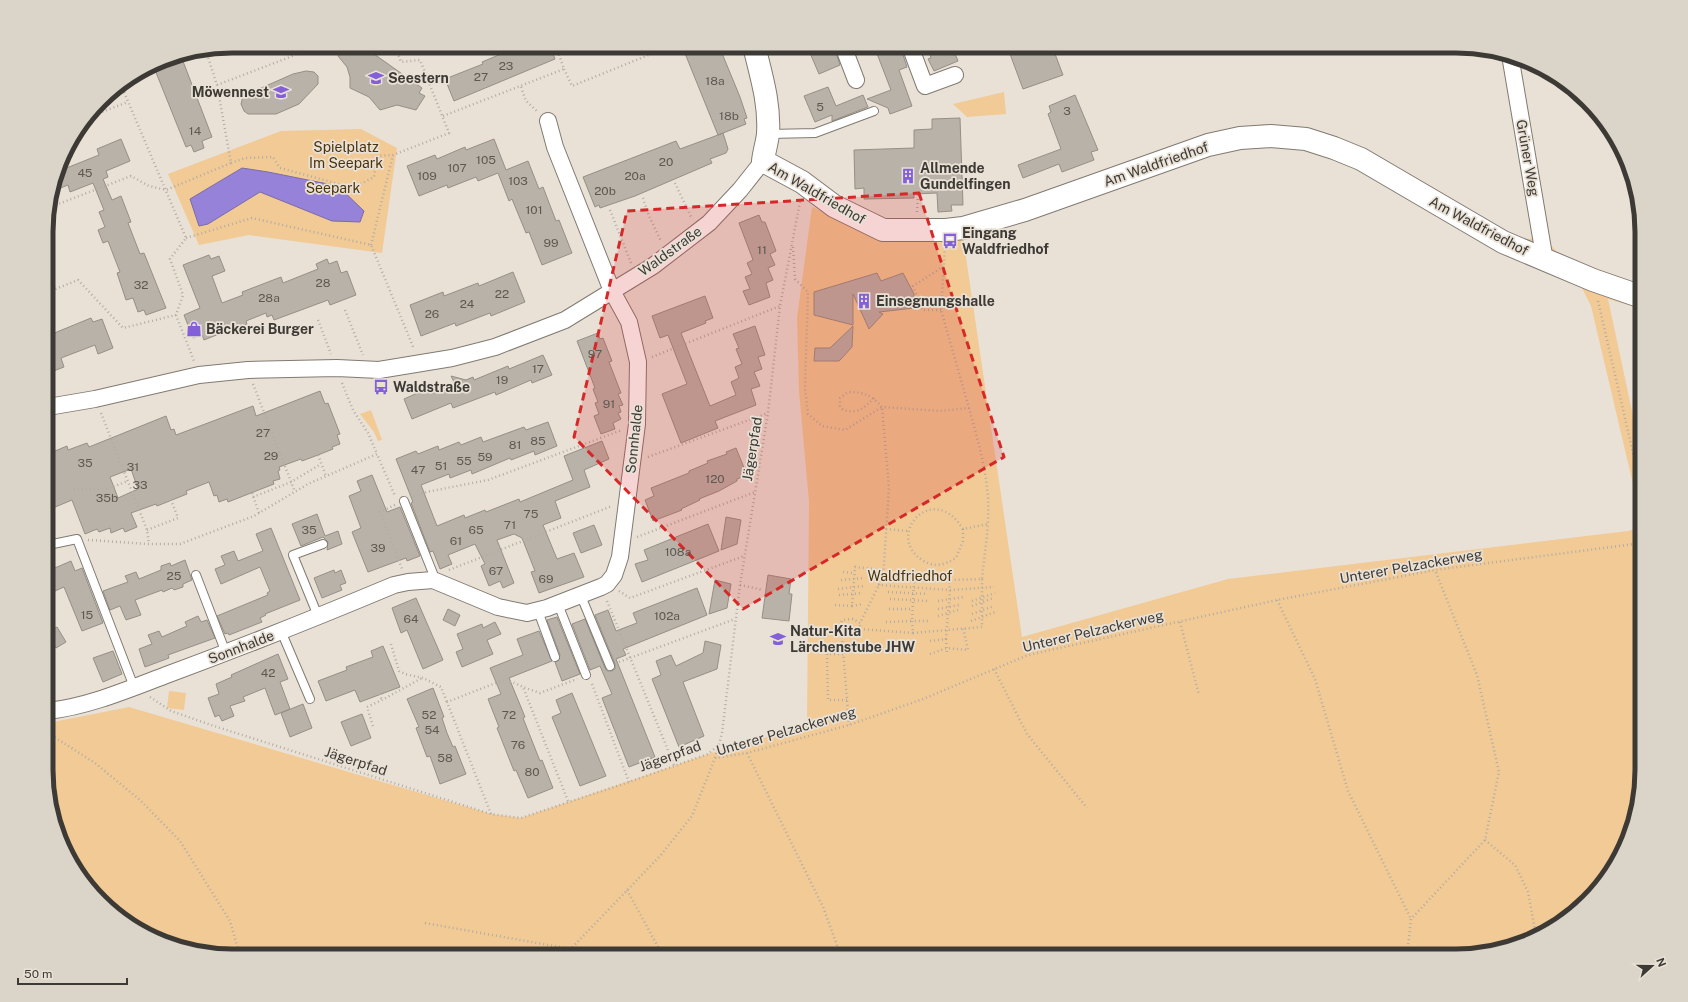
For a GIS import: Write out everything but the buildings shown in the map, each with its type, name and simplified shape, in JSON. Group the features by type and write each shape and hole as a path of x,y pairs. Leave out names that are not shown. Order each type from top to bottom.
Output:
{"street":[{"name":"Waldstraße","path":"53,406 96,399 199,375 248,370 337,368 369,370 396,368 452,358 495,347 565,320 668,255 698,232 740,190 762,161 768,134 768,110 765,85 756,53"},
{"path":"846,53 856,80"},
{"path":"913,53 925,86 955,75"},
{"name":"Grüner Weg","path":"1511,62 1545,261"},
{"name":"Sonnhalde","path":"53,710 94,702 226,653 394,585 434,578 498,607 527,614 581,596 604,586 614,575 620,557 633,463 637,424 638,362 629,322 612,291 554,147 548,121"},
{"name":"Am Waldfriedhof","path":"762,161 802,182 834,206 883,230 946,230 963,228 1208,146 1240,138 1271,136 1306,139 1362,159 1502,242 1593,280 1635,295"}],"lane":[{"path":"768,134 816,133 874,111"},
{"path":"401,502 434,578"},
{"path":"53,544 77,539 134,687"},
{"path":"318,616 294,555 323,544"},
{"path":"196,575 226,653"},
{"path":"581,596 610,666"},
{"path":"558,604 586,675"},
{"path":"538,611 556,657"},
{"path":"281,631 310,700"}],"path":[{"path":"217,85 299,53"},
{"path":"55,205 131,176 149,186 166,190 245,158 273,157 280,168 353,188 374,177 377,156 393,155 449,133 420,60 401,62 398,53"},
{"path":"558,53 572,86 654,53"},
{"path":"207,55 217,85 231,163"},
{"path":"443,116 564,69"},
{"path":"521,86 526,101 548,121"},
{"path":"123,90 186,238"},
{"path":"97,114 128,102"},
{"path":"393,155 371,245 420,363"},
{"name":"Jägerpfad","path":"134,687 171,711 214,726 491,814 521,818 708,754 719,745 722,733 744,556 768,413 780,306 799,211 802,182"},
{"path":"675,183 698,232"},
{"path":"643,198 649,216 668,255"},
{"path":"610,210 636,276"},
{"path":"199,375 176,315 183,295 170,259 186,238 252,218 371,245"},
{"path":"842,637 852,635 860,629 913,632 982,626 982,579 988,524 987,487 978,438 941,310 946,230"},
{"path":"793,242 795,279 808,292 805,388 808,414 822,426 845,430 882,407 940,411 969,408"},
{"path":"941,310 922,310 913,286 944,266"},
{"path":"53,290 78,280 123,328 176,315"},
{"path":"1593,280 1635,462"},
{"path":"638,362 780,306"},
{"path":"345,310 369,370"},
{"path":"318,320 353,410 368,433 401,502"},
{"path":"248,370 295,492"},
{"path":"860,629 860,623 883,577 889,488 882,407 874,398 861,392 848,392 840,398 840,406 843,410 853,412 864,407 874,398"},
{"path":"96,399 147,530 149,544"},
{"path":"633,463 768,413"},
{"path":"408,582 380,512 426,492 488,480 637,424"},
{"path":"263,433 271,430"},
{"path":"271,456 280,452"},
{"path":"77,539 149,544 180,544 259,513 326,476 377,454"},
{"path":"318,455 326,476"},
{"path":"253,497 291,482 321,464"},
{"path":"74,489 107,489 128,481"},
{"path":"622,543 755,492"},
{"path":"252,493 259,513"},
{"path":"147,530 178,518 171,500"},
{"path":"434,578 627,500"},
{"path":"928,510 944,510 956,518 962,529 963,541 956,558 938,566 928,564 917,556 908,542 908,531 915,519 928,510"},
{"path":"962,529 988,524"},
{"path":"886,529 908,531"},
{"name":"Unterer Pelzackerweg","path":"571,949 660,856 692,816 714,758 747,753 849,725 923,699 1028,655 1277,600 1435,570 1635,543"},
{"path":"604,586 630,598 744,556"},
{"path":"852,606 855,566 883,570"},
{"path":"1411,919 1485,840 1499,772 1477,676 1435,570"},
{"path":"843,572 855,573"},
{"path":"883,577 914,581 982,579"},
{"path":"841,580 865,578"},
{"path":"947,654 946,630 949,607 949,580"},
{"path":"913,632 912,609 914,581"},
{"path":"740,585 763,590"},
{"path":"878,585 950,590 994,587"},
{"path":"604,586 630,658 674,765"},
{"path":"838,589 864,586"},
{"path":"888,592 913,592 928,594"},
{"path":"839,596 863,593"},
{"path":"972,601 995,593"},
{"path":"938,601 964,597"},
{"path":"972,606 993,598"},
{"path":"890,599 929,601"},
{"path":"1277,600 1315,679 1348,791 1411,919 1407,949"},
{"path":"835,605 852,606 863,604"},
{"path":"938,609 959,605"},
{"path":"972,614 994,606"},
{"path":"889,609 912,609"},
{"path":"938,616 958,610"},
{"path":"971,621 994,612"},
{"path":"849,725 842,637 839,629 842,620 853,619 860,623"},
{"path":"610,666 735,620"},
{"path":"886,622 928,621"},
{"path":"1180,622 1200,695"},
{"path":"930,654 946,648 968,650 963,628"},
{"path":"930,641 946,638"},
{"path":"390,644 398,671 423,678 441,687 491,814"},
{"path":"843,654 828,654 828,700 847,700"},
{"path":"994,669 1027,734 1087,808"},
{"path":"447,702 506,679 540,693 589,674 629,782"},
{"path":"373,726 367,707 423,678"},
{"path":"523,687 568,801"},
{"path":"379,694 382,700"},
{"path":"53,736 95,763 140,800 180,842 230,921 238,949"},
{"path":"714,758 719,745"},
{"path":"747,753 823,907 839,949"},
{"path":"1485,840 1515,864 1528,892 1535,931"},
{"path":"627,890 659,949"},
{"path":"425,923 571,949"}],"highlighted area":[{"path":"919,193 1004,457 743,609 574,437 627,211"}],"green space":[{"path":"1520,65 1551,245 1556,251 1566,258 1635,283 1635,307 1608,299 1635,425 1635,492 1591,306 1582,288 1523,259 1336,157 1298,148 1210,135 1263,124 1290,127 1330,136 1378,157 1522,240 1534,238"},
{"path":"1004,92 1006,114 967,117 953,104"},
{"name":"Seepark","path":"361,129 397,148 382,253 249,235 199,245 168,174 281,131"},
{"name":"Waldfriedhof","path":"812,207 888,240 963,237 1022,637 1228,579 1635,529 1635,782 1629,816 1617,849 1605,869 1591,888 1574,905 1535,931 1491,946 1468,949 220,949 197,946 153,931 123,912 97,888 71,849 56,805 53,782 53,722 129,707 491,814 521,818 708,754 807,725 809,502 799,391 797,318"},
{"path":"371,410 382,440 378,441 374,432 360,414"},
{"path":"169,691 186,693 184,710 167,708"}],"shaded area":[{"path":"242,168 338,186 364,211 360,222 332,221 260,192 208,224 199,226 190,199"}],"place":[{"name":"Seestern","path":"376,78"},
{"name":"Möwennest","path":"281,92"},
{"name":"Allmende Gundelfingen","path":"908,176"},
{"name":"Eingang Waldfriedhof","path":"950,241"},
{"name":"Einsegnungshalle","path":"864,301"},
{"name":"Bäckerei Burger","path":"194,329"},
{"name":"Waldstraße","path":"381,387"},
{"name":"Natur-Kita Lärchenstube JHW","path":"778,639"}],"park label":[{"name":"Spielplatz Im Seepark","path":"346,156"}]}
